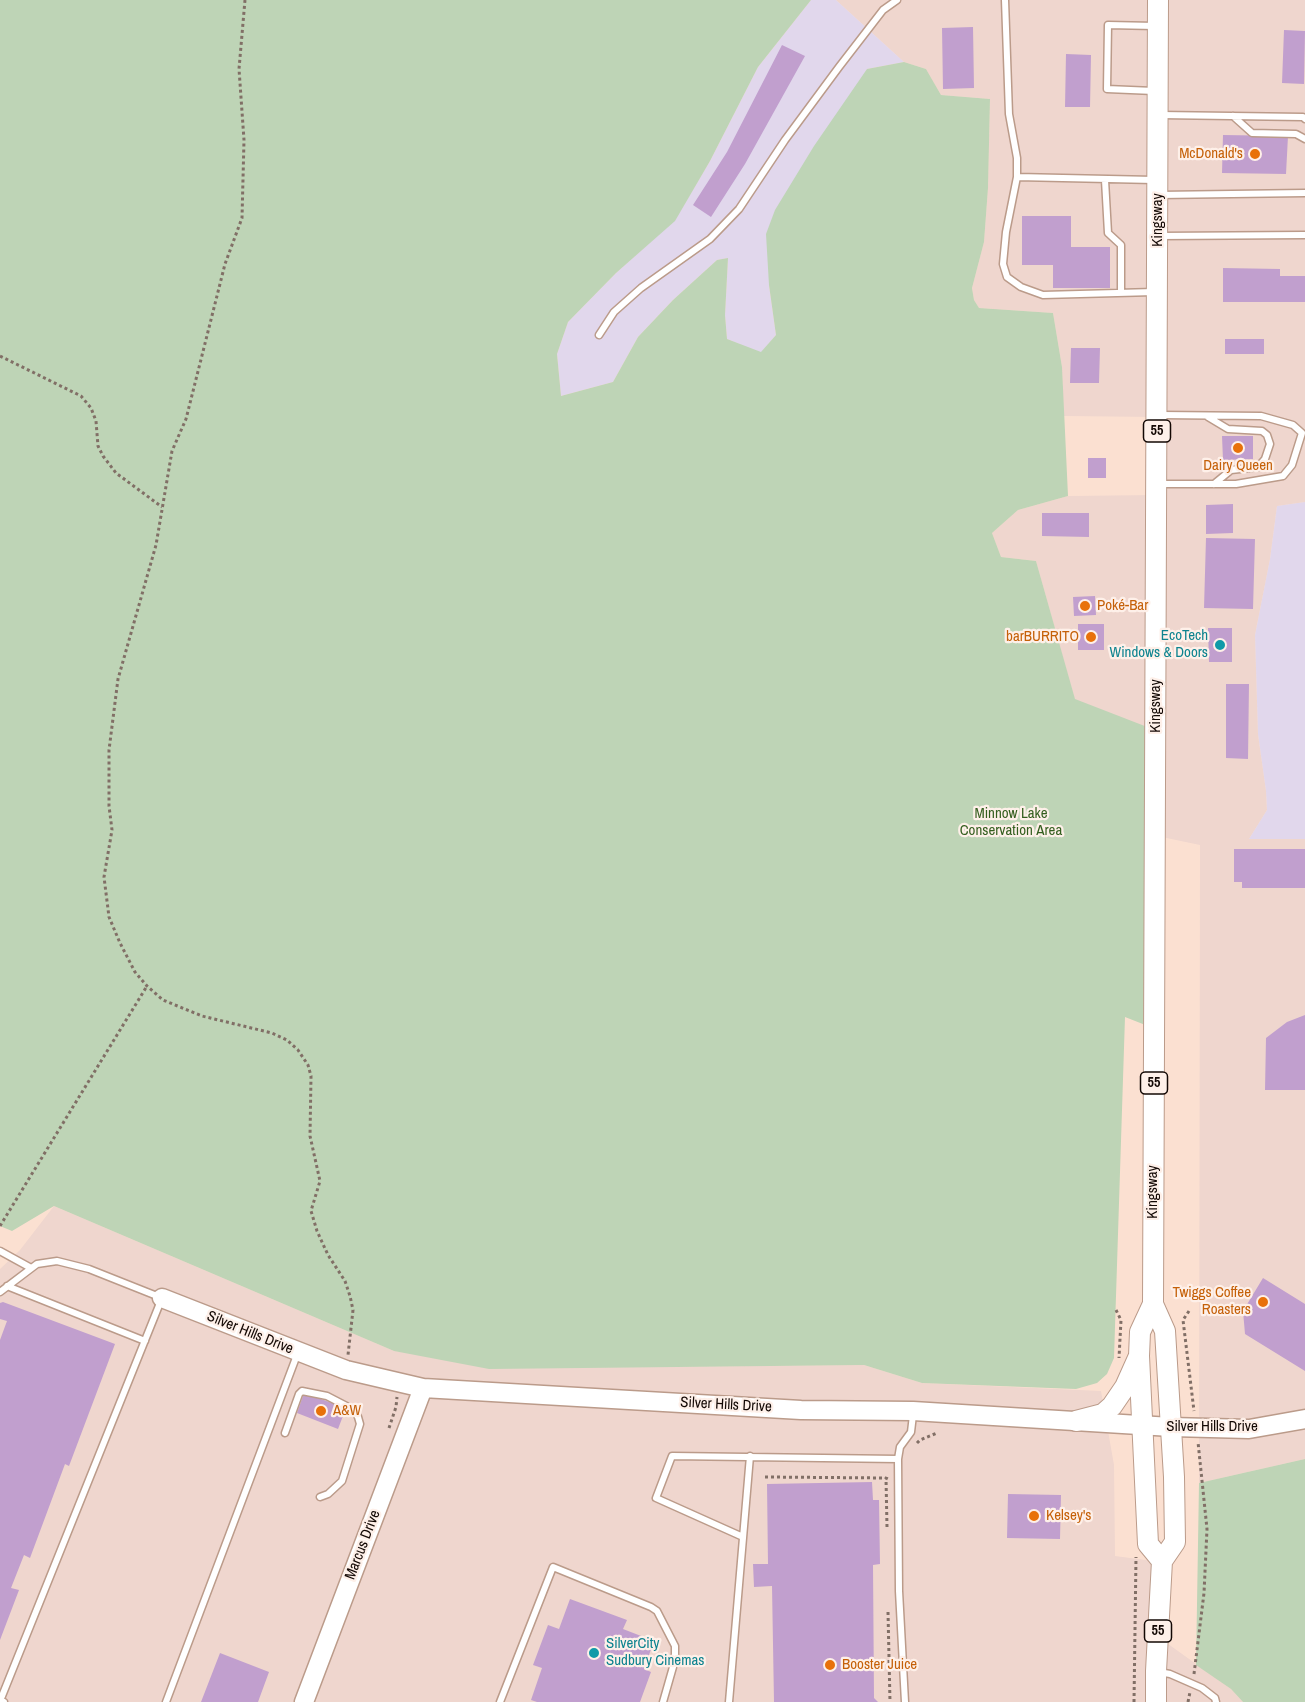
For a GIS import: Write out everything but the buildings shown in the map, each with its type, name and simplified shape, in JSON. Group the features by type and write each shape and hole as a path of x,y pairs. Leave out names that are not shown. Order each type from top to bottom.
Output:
{"main road":[{"name":"Kingsway","path":"1158,0 1153,1304 1140,1332 1139,1356 1148,1544 1162,1561"},
{"name":"Kingsway","path":"1153,1304 1166,1331 1175,1542 1162,1561 1156,1702"},
{"path":"1076,1421 1103,1414 1112,1406 1125,1387 1139,1356"}],"street":[{"name":"Silver Hills Drive","path":"162,1298 346,1370 423,1388 801,1410 913,1411 1171,1427 1249,1429 1305,1419"},
{"name":"Marcus Drive","path":"304,1702 423,1388"}],"lane":[{"path":"599,335 614,312 641,288 710,239 739,209 785,140 839,67 883,10 897,0"},
{"path":"1005,0 1010,114 1017,158 1017,177 1006,232 1003,264 1008,277 1021,287 1043,295 1158,291"},
{"path":"1158,26 1108,25 1107,89 1158,91"},
{"path":"1158,115 1303,117 1305,119"},
{"path":"1233,116 1252,134 1296,134 1305,140"},
{"path":"1017,177 1105,180 1158,187 1304,191"},
{"path":"1105,180 1108,233 1121,245 1121,293"},
{"path":"1158,236 1305,235"},
{"path":"1157,415 1261,416 1293,425 1302,433 1292,465 1283,476 1236,484 1157,484"},
{"path":"1207,416 1228,429 1262,431 1267,435 1270,444 1265,459 1258,467 1231,470 1222,475 1214,484"},
{"path":"0,1251 31,1268"},
{"path":"0,1292 37,1264 57,1261 89,1269 162,1298 1,1701"},
{"path":"7,1286 145,1341"},
{"path":"166,1702 298,1353"},
{"path":"285,1433 298,1394 302,1392 309,1391 327,1396 354,1410 358,1417 360,1424 342,1481 328,1494 320,1497"},
{"path":"905,1702 899,1591 898,1459 900,1447 911,1432 913,1411"},
{"path":"743,1537 656,1498 672,1456 898,1459"},
{"path":"729,1702 750,1456"},
{"path":"500,1702 553,1567 651,1606 657,1611 675,1646 675,1660 663,1702"},
{"path":"1156,1671 1170,1674 1202,1688 1215,1698 1216,1702"}],"path":[{"path":"245,0 239,69 244,140 242,218 225,264 186,419 172,451 156,545 118,680 109,750 109,806 112,830 105,877 109,917 135,972 147,986 163,1000 193,1013 272,1033 287,1040 298,1050 308,1065 312,1076 310,1136 320,1180 311,1211 328,1255 345,1281 350,1296 353,1310 346,1370"},
{"path":"0,356 81,396 92,408 96,421 98,446 103,456 116,473 163,508"},
{"path":"0,1226 147,986"},
{"path":"1188,1702 1198,1658 1207,1529 1183,1320 1189,1311"},
{"path":"765,1477 886,1478"}],"shaded area":[{"path":"811,0 836,0 904,62 867,69 769,285 776,335 761,353 727,339 725,315 728,258 717,260 673,300 638,337 613,382 561,396 557,354 568,322 616,273 675,220 710,161 758,67"},
{"path":"836,0 1305,0 1305,502 1277,506 1270,559 1255,635 1258,734 1267,810 1249,839 1305,839 1305,1459 1199,1483 1200,845 1157,836 1077,708 1036,561 1001,557 992,533 1018,510 1068,496 1158,495 1158,417 1063,416 1062,367 1053,313 979,308 974,300 972,288 984,242 990,99 941,95 926,69 904,62"},
{"path":"1305,502 1305,839 1249,839 1267,810 1258,734 1255,635 1270,559 1277,506"},
{"path":"54,1206 394,1351 641,1367 864,1365 922,1383 1101,1391 1114,1465 1115,1556 1153,1561 1157,1636 1231,1689 1243,1702 0,1702 0,1269 20,1250"}],"green space":[{"name":"Minnow Lake Conservation Area","path":"0,0 811,0 758,67 710,161 675,221 616,273 568,322 557,354 561,396 613,382 638,337 673,300 717,260 728,258 725,315 727,339 761,352 776,335 769,285 766,234 775,210 814,146 867,69 904,62 926,69 941,95 990,99 984,242 972,288 974,300 979,308 1053,313 1062,367 1068,496 1018,510 992,533 1001,557 1036,561 1075,699 1155,730 1153,1028 1125,1017 1114,1358 1107,1374 1097,1383 1076,1389 922,1383 864,1365 489,1369 394,1351 54,1206 12,1231 0,1226"},
{"path":"1305,1459 1305,1702 1243,1702 1231,1689 1196,1665 1199,1483"}],"place":[{"name":"McDonald's","path":"1255,154"},
{"name":"Dairy Queen","path":"1238,448"},
{"name":"Poké-Bar","path":"1085,606"},
{"name":"barBURRITO","path":"1091,637"},
{"name":"EcoTech Windows & Doors","path":"1220,645"},
{"name":"Twiggs Coffee Roasters","path":"1263,1302"},
{"name":"A&W","path":"321,1411"},
{"name":"Kelsey's","path":"1034,1516"},
{"name":"SilverCity Sudbury Cinemas","path":"594,1653"},
{"name":"Booster Juice","path":"830,1665"}]}
